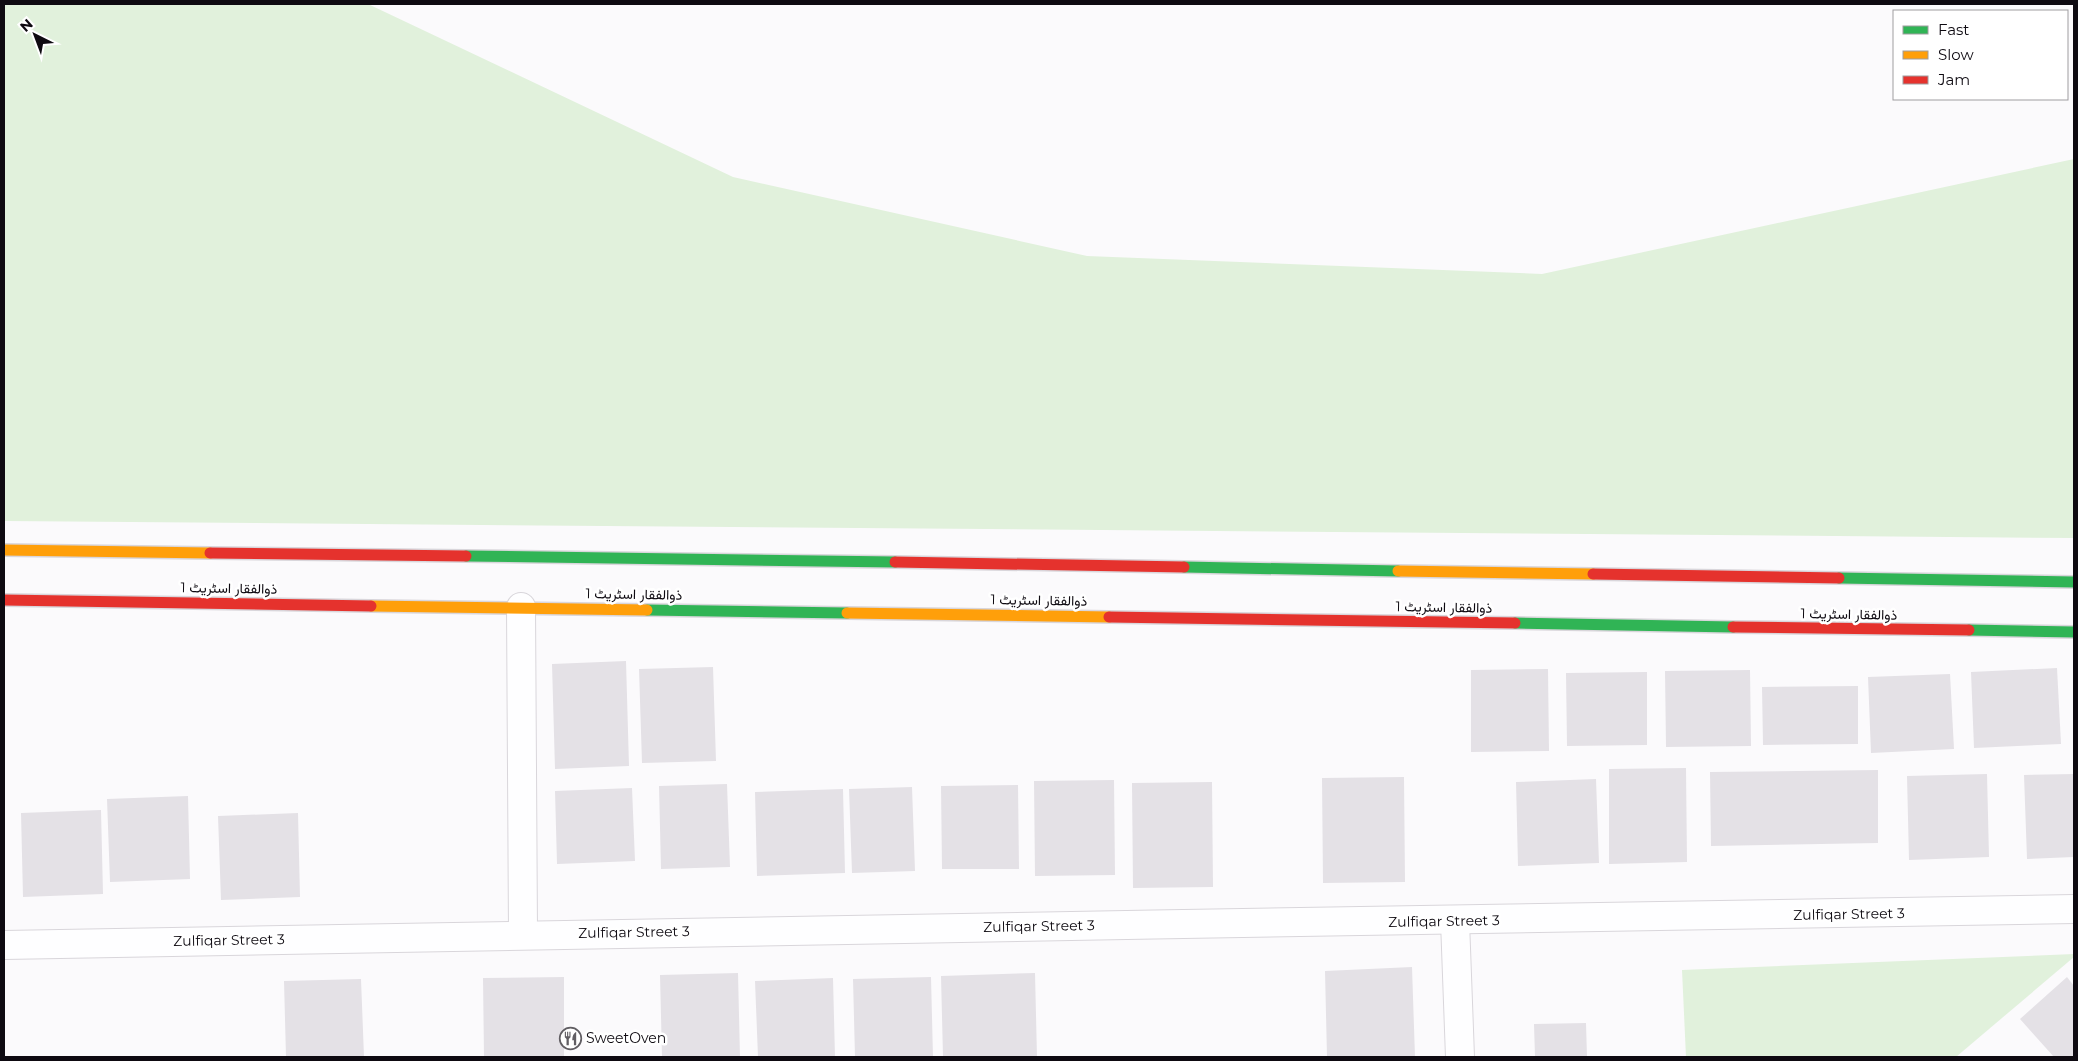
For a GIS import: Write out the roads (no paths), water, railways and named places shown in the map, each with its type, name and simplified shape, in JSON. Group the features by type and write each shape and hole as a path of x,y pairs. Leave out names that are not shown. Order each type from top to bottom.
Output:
{"main road":[{"path":"4,550 708,559 2074,582"},
{"name":"ذوالفقار اسٹریٹ 1","path":"4,600 2074,632"}],"street":[{"path":"521,607 523,933"},
{"name":"Zulfiqar Street 3","path":"4,945 523,933 1455,921 2074,909"},
{"path":"1455,921 1460,1057"}],"place":[{"name":"SweetOven","path":"570,1038"}]}
